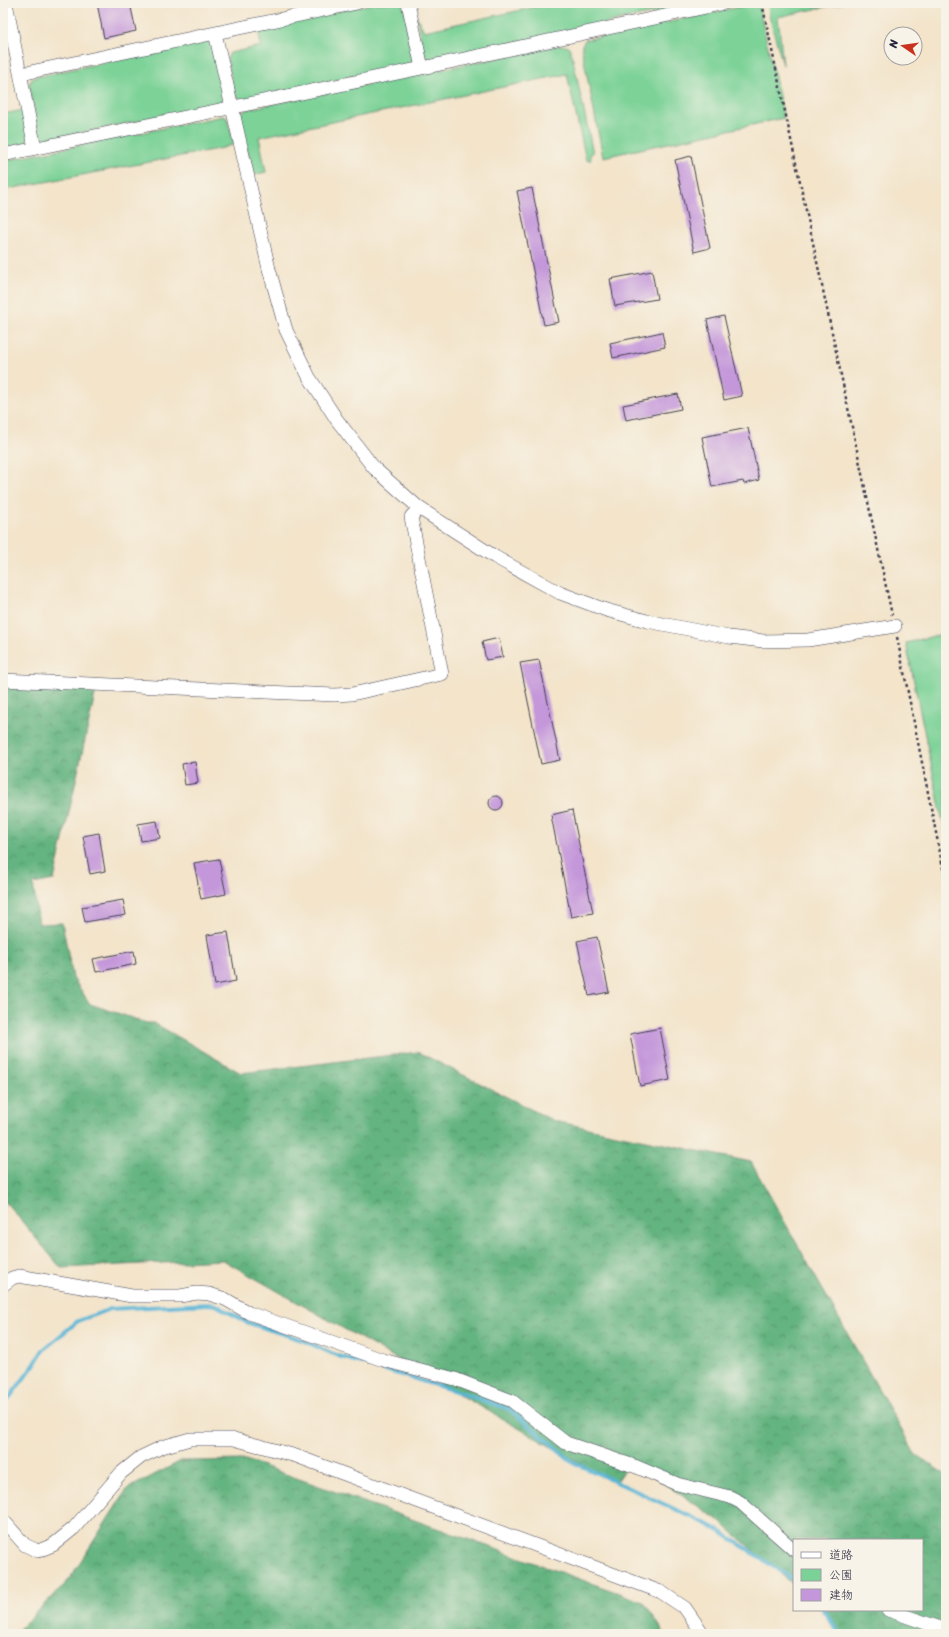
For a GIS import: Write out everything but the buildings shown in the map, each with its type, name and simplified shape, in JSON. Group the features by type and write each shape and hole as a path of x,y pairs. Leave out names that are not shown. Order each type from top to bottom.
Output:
{"street":[{"path":"6,3 35,148"},
{"path":"21,74 357,3"},
{"path":"408,3 422,68"},
{"path":"3,155 725,3"},
{"path":"215,33 269,269 286,330 309,377 337,420 374,468 419,508 495,557 560,593 606,610 647,621 729,637 763,641 808,640 895,626"},
{"path":"3,680 334,695 352,694 442,674 411,517 419,508"},
{"path":"3,1285 12,1278 19,1276 132,1296 180,1296 197,1293 208,1294 225,1299 249,1313 382,1360 456,1379 512,1401 566,1443 637,1467 677,1484 724,1495 740,1502 793,1549"},
{"path":"3,1520 25,1545 38,1551 53,1544 74,1528 121,1473 141,1457 162,1447 190,1439 234,1439 296,1456 661,1592 685,1608 703,1634"},
{"path":"891,1611 946,1630"}],"path":[{"path":"762,3 895,626 946,883"}],"green space":[{"path":"376,3 403,3 415,58 413,62 408,65 242,100 235,96 227,59 230,53 261,46 258,29"},
{"path":"554,3 701,3 433,60 424,55 416,15 424,31"},
{"path":"758,3 784,118 603,157 582,50 582,45 585,40"},
{"path":"768,3 843,3 778,17 783,65 769,15"},
{"path":"208,40 212,43 224,97 222,102 216,105 46,140 41,139 38,134 29,84 31,80 36,77"},
{"path":"561,45 569,47 572,55 593,153 590,154 591,160 586,160 567,74 259,137 266,172 253,175 240,117 242,112 248,109"},
{"path":"24,110 29,134 26,142 14,147 3,149 3,114"},
{"path":"223,116 227,118 234,144 223,148 3,190 3,161"},
{"path":"946,633 946,837 906,643"},
{"path":"3,685 96,690 54,880 33,884 39,924 62,923 73,978 90,1004 147,1023 154,1023 241,1073 418,1052 554,1121 751,1162 915,1454 946,1475 946,1634 839,1634 823,1611 923,1611 923,1539 793,1539 793,1584 713,1516 630,1461 615,1483 223,1260 61,1268 3,1199"},
{"path":"246,1460 644,1602 665,1634 14,1634 68,1581 127,1489 181,1461"}],"waterway":[{"path":"3,1406 34,1365 43,1350 78,1321 110,1309 208,1304 216,1305 246,1322 302,1340 338,1356 459,1392 509,1409 573,1462 709,1525 793,1579"},
{"path":"824,1611 840,1634"}]}
